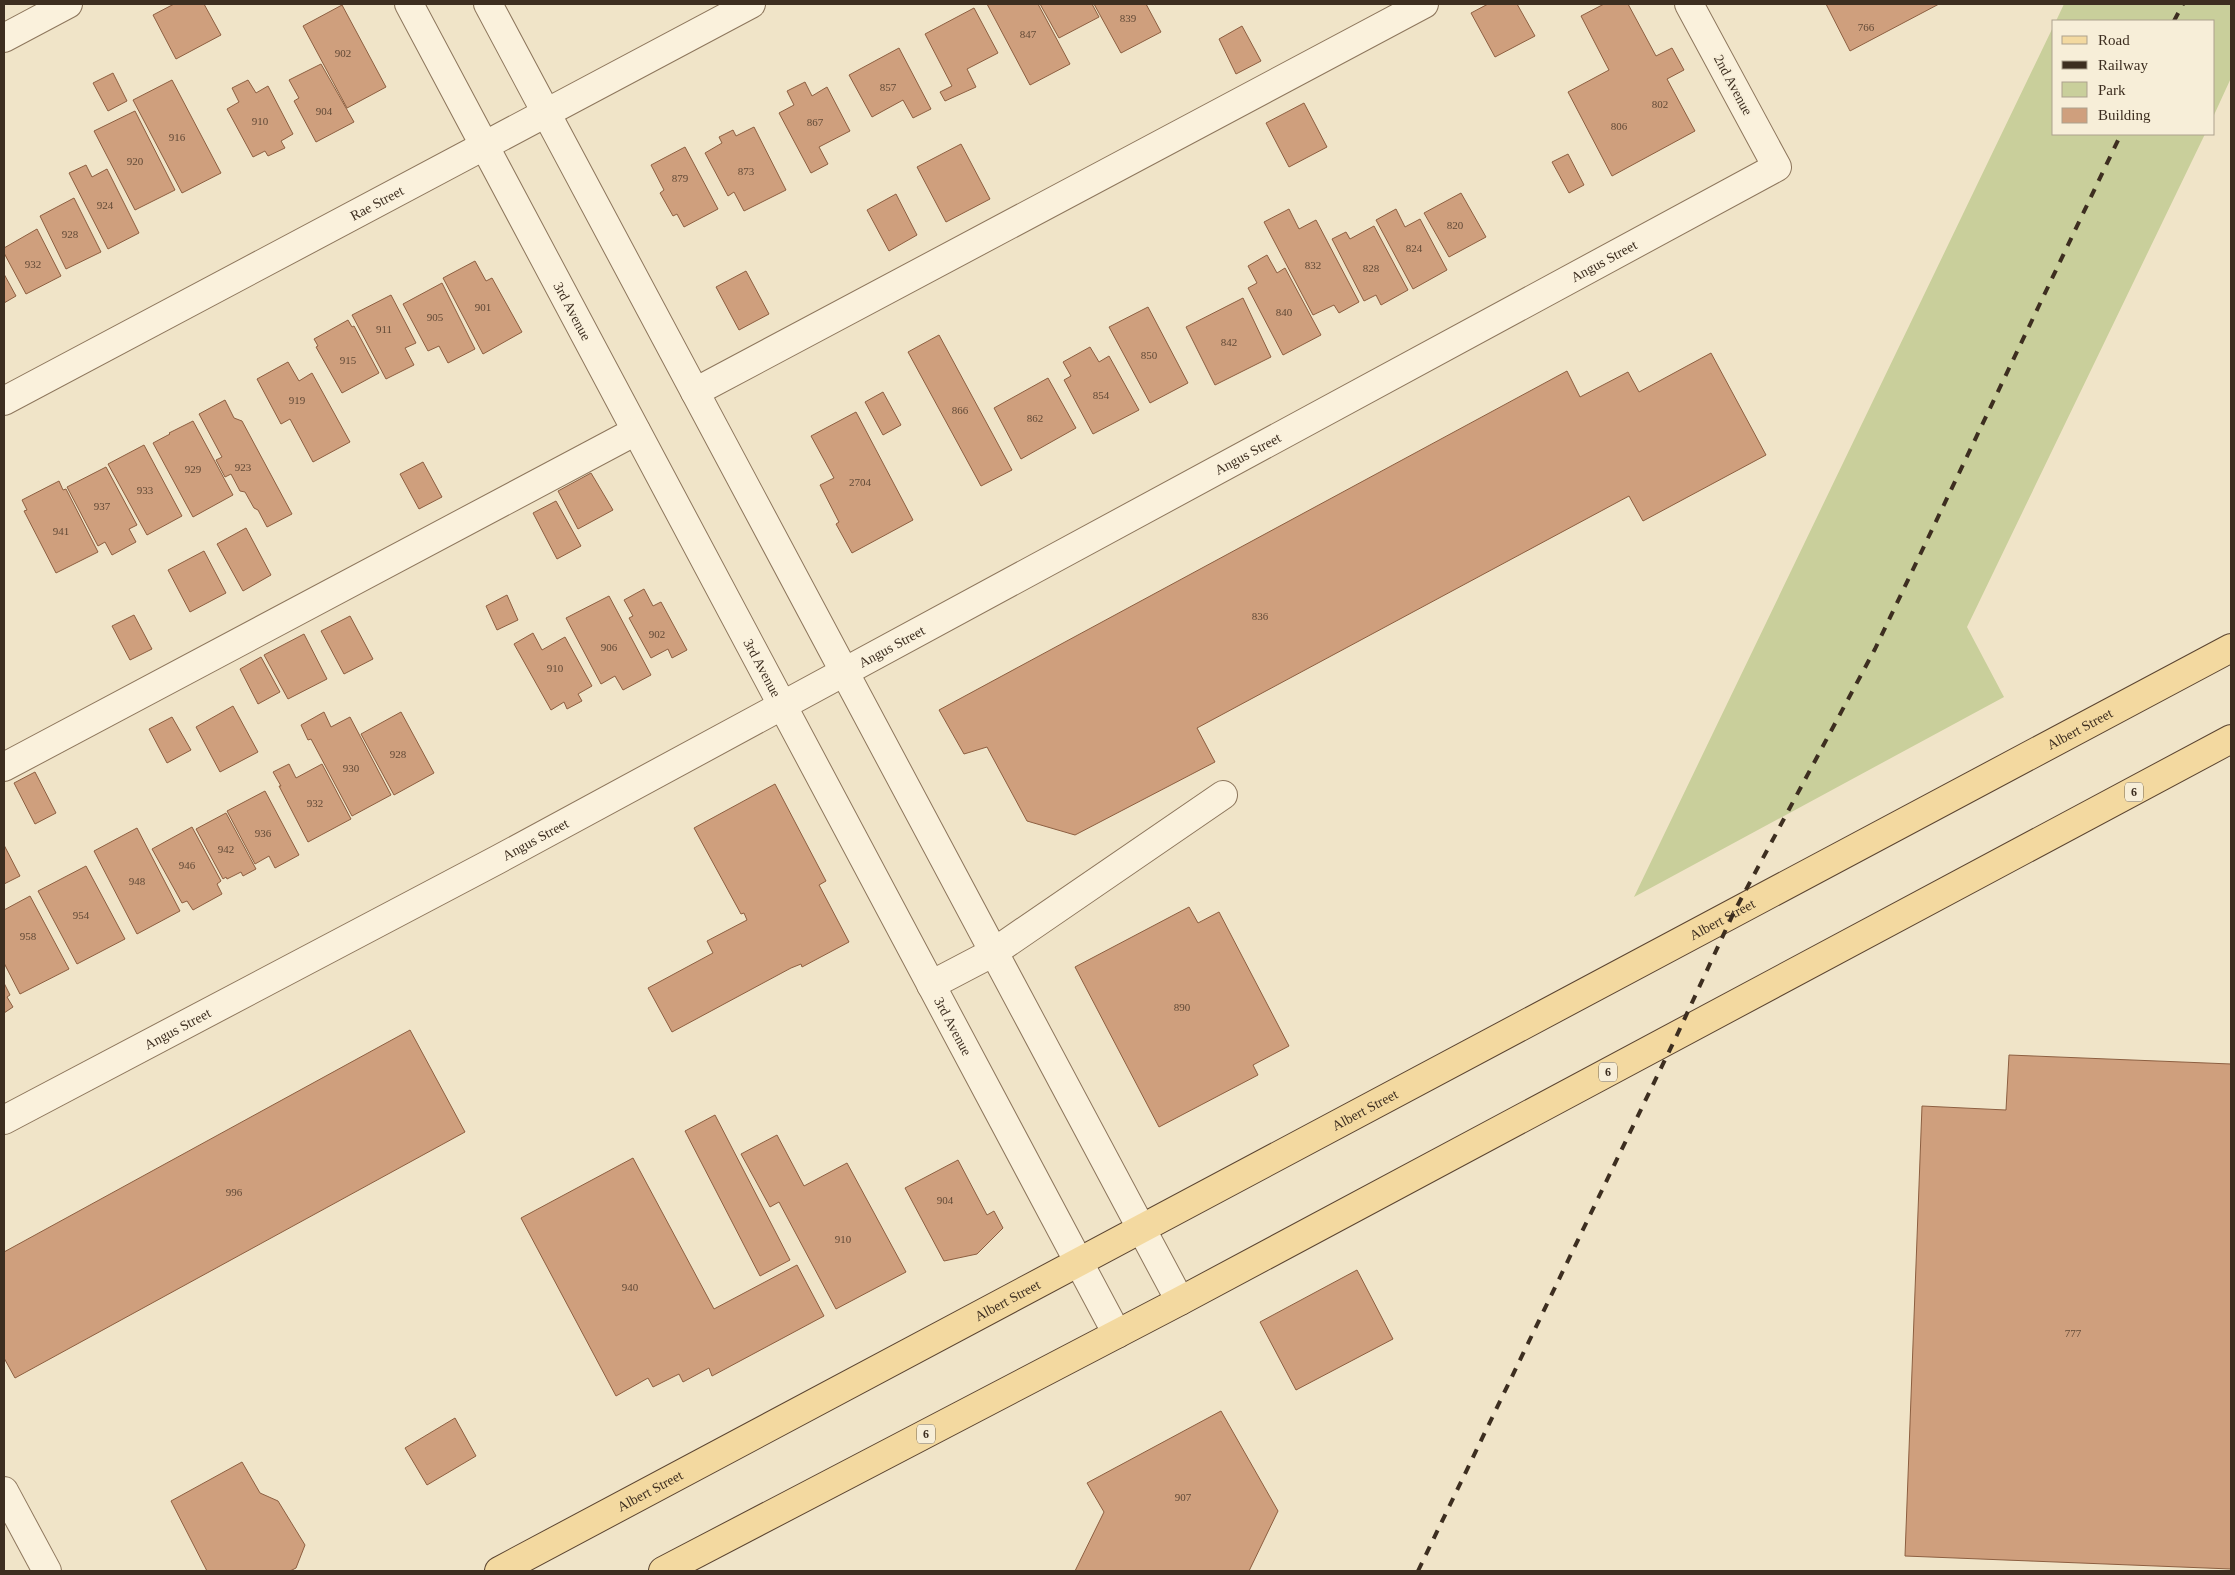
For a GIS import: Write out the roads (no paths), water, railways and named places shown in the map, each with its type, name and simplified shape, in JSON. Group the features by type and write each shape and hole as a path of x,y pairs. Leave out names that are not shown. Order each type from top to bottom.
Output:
{"main road":[{"name":"Albert Street","path":"499,1571 2231,648"},
{"name":"6","path":"663,1571 1180,1301 2231,740"}],"street":[{"path":"4,38 68,4"},
{"name":"3rd Avenue","path":"409,4 1117,1334"},
{"path":"488,4 1180,1301"},
{"name":"Rae Street","path":"4,401 751,4"},
{"path":"695,392 1424,4"},
{"name":"2nd Avenue","path":"1689,4 1777,167"},
{"name":"Angus Street","path":"4,1120 432,895 1777,167"},
{"path":"4,767 636,431"},
{"path":"931,985 994,952 1223,794"},
{"path":"4,1491 47,1571"}],"railway":[{"path":"2175,20 2183,4"},
{"path":"1418,1571 1677,1035 1734,912 1875,649 2121,135"}]}
